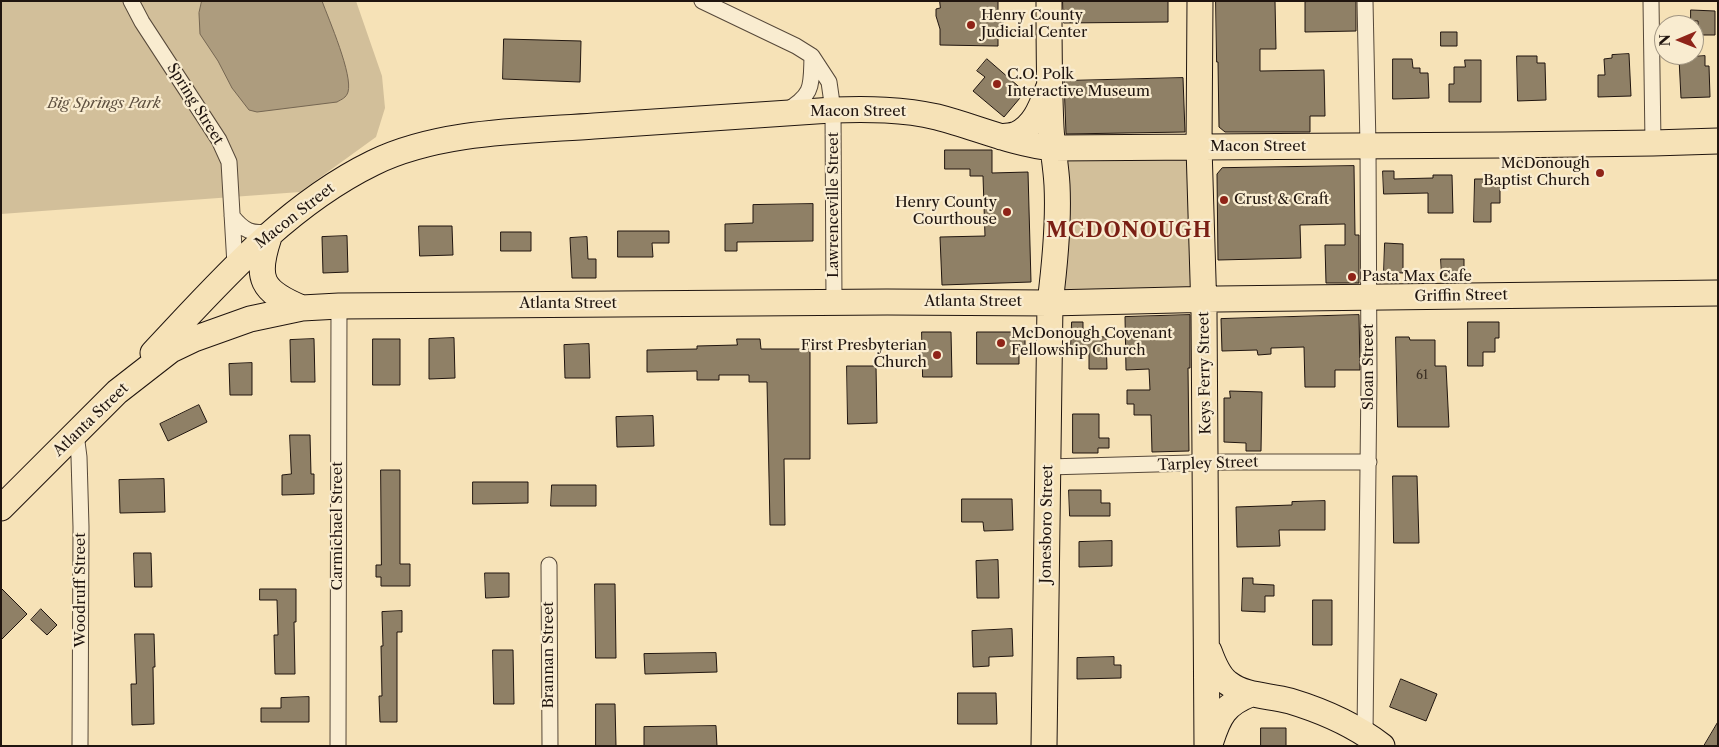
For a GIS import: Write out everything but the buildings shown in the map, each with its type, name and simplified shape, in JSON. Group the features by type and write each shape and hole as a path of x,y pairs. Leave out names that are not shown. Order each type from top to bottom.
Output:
{"main road":[{"name":"Jonesboro Street","path":"1044,746 1050,303 1058,224 1057,183 1049,84 1048,1"},
{"name":"Keys Ferry Street","path":"1200,1 1199,147 1204,299 1208,746"},
{"path":"1001,137 1016,134 1032,122 1039,113 1049,84"},
{"name":"Macon Street","path":"117,392 235,265 313,199 374,162 405,150 470,135 782,113 875,109 911,112 954,122 1001,137 1053,148 1718,141"},
{"path":"272,234 263,256 261,271 264,281 268,288 280,299 302,308"},
{"name":"Griffin Street","path":"1204,299 1718,293"},
{"name":"Atlanta Street","path":"1,508 117,392 171,350 194,339 250,319 302,308 338,306 1050,303 1204,299"},
{"path":"1207,646 1225,682 1236,689 1313,709 1374,739"},
{"path":"1208,746 1224,711 1238,699 1251,694"}],"street":[{"name":"Spring Street","path":"131,1 142,22 219,140 229,162 235,265"},
{"name":"Lawrenceville Street","path":"702,1 796,46 812,56 829,82 833,110 834,303"},
{"name":"Sloan Street","path":"1366,1 1369,462 1374,739"},
{"path":"1651,1 1652,143"},
{"path":"782,113 802,102 809,91 812,80 812,56"},
{"path":"232,216 239,225 249,232 272,234"},
{"name":"Carmichael Street","path":"338,306 338,746"},
{"name":"Woodruff Street","path":"76,434 79,456 81,527 80,746"},
{"name":"Tarpley Street","path":"1048,468 1206,463 1369,462"},
{"name":"Brannan Street","path":"549,565 550,746"}],"green space":[{"name":"Big Springs Park","path":"1,1 356,1 382,76 385,108 376,137 300,192 1,214"},
{"path":"1199,147 1204,299 1050,303 1053,148"}],"shaded area":[{"path":"202,1 322,1 344,61 349,84 346,96 337,102 257,112 249,110 232,88 218,61 200,34 199,13"}],"place":[{"name":"Henry County Judicial Center","path":"971,25"},
{"name":"C.O. Polk Interactive Museum","path":"997,84"},
{"name":"McDonough Baptist Church","path":"1600,173"},
{"name":"Crust & Craft","path":"1224,200"},
{"name":"Henry County Courthouse","path":"1007,212"},
{"name":"Pasta Max Cafe","path":"1352,277"},
{"name":"McDonough Covenant Fellowship Church","path":"1001,343"},
{"name":"First Presbyterian Church","path":"937,355"}],"district":[{"name":"MCDONOUGH","path":"1129,231"}]}
